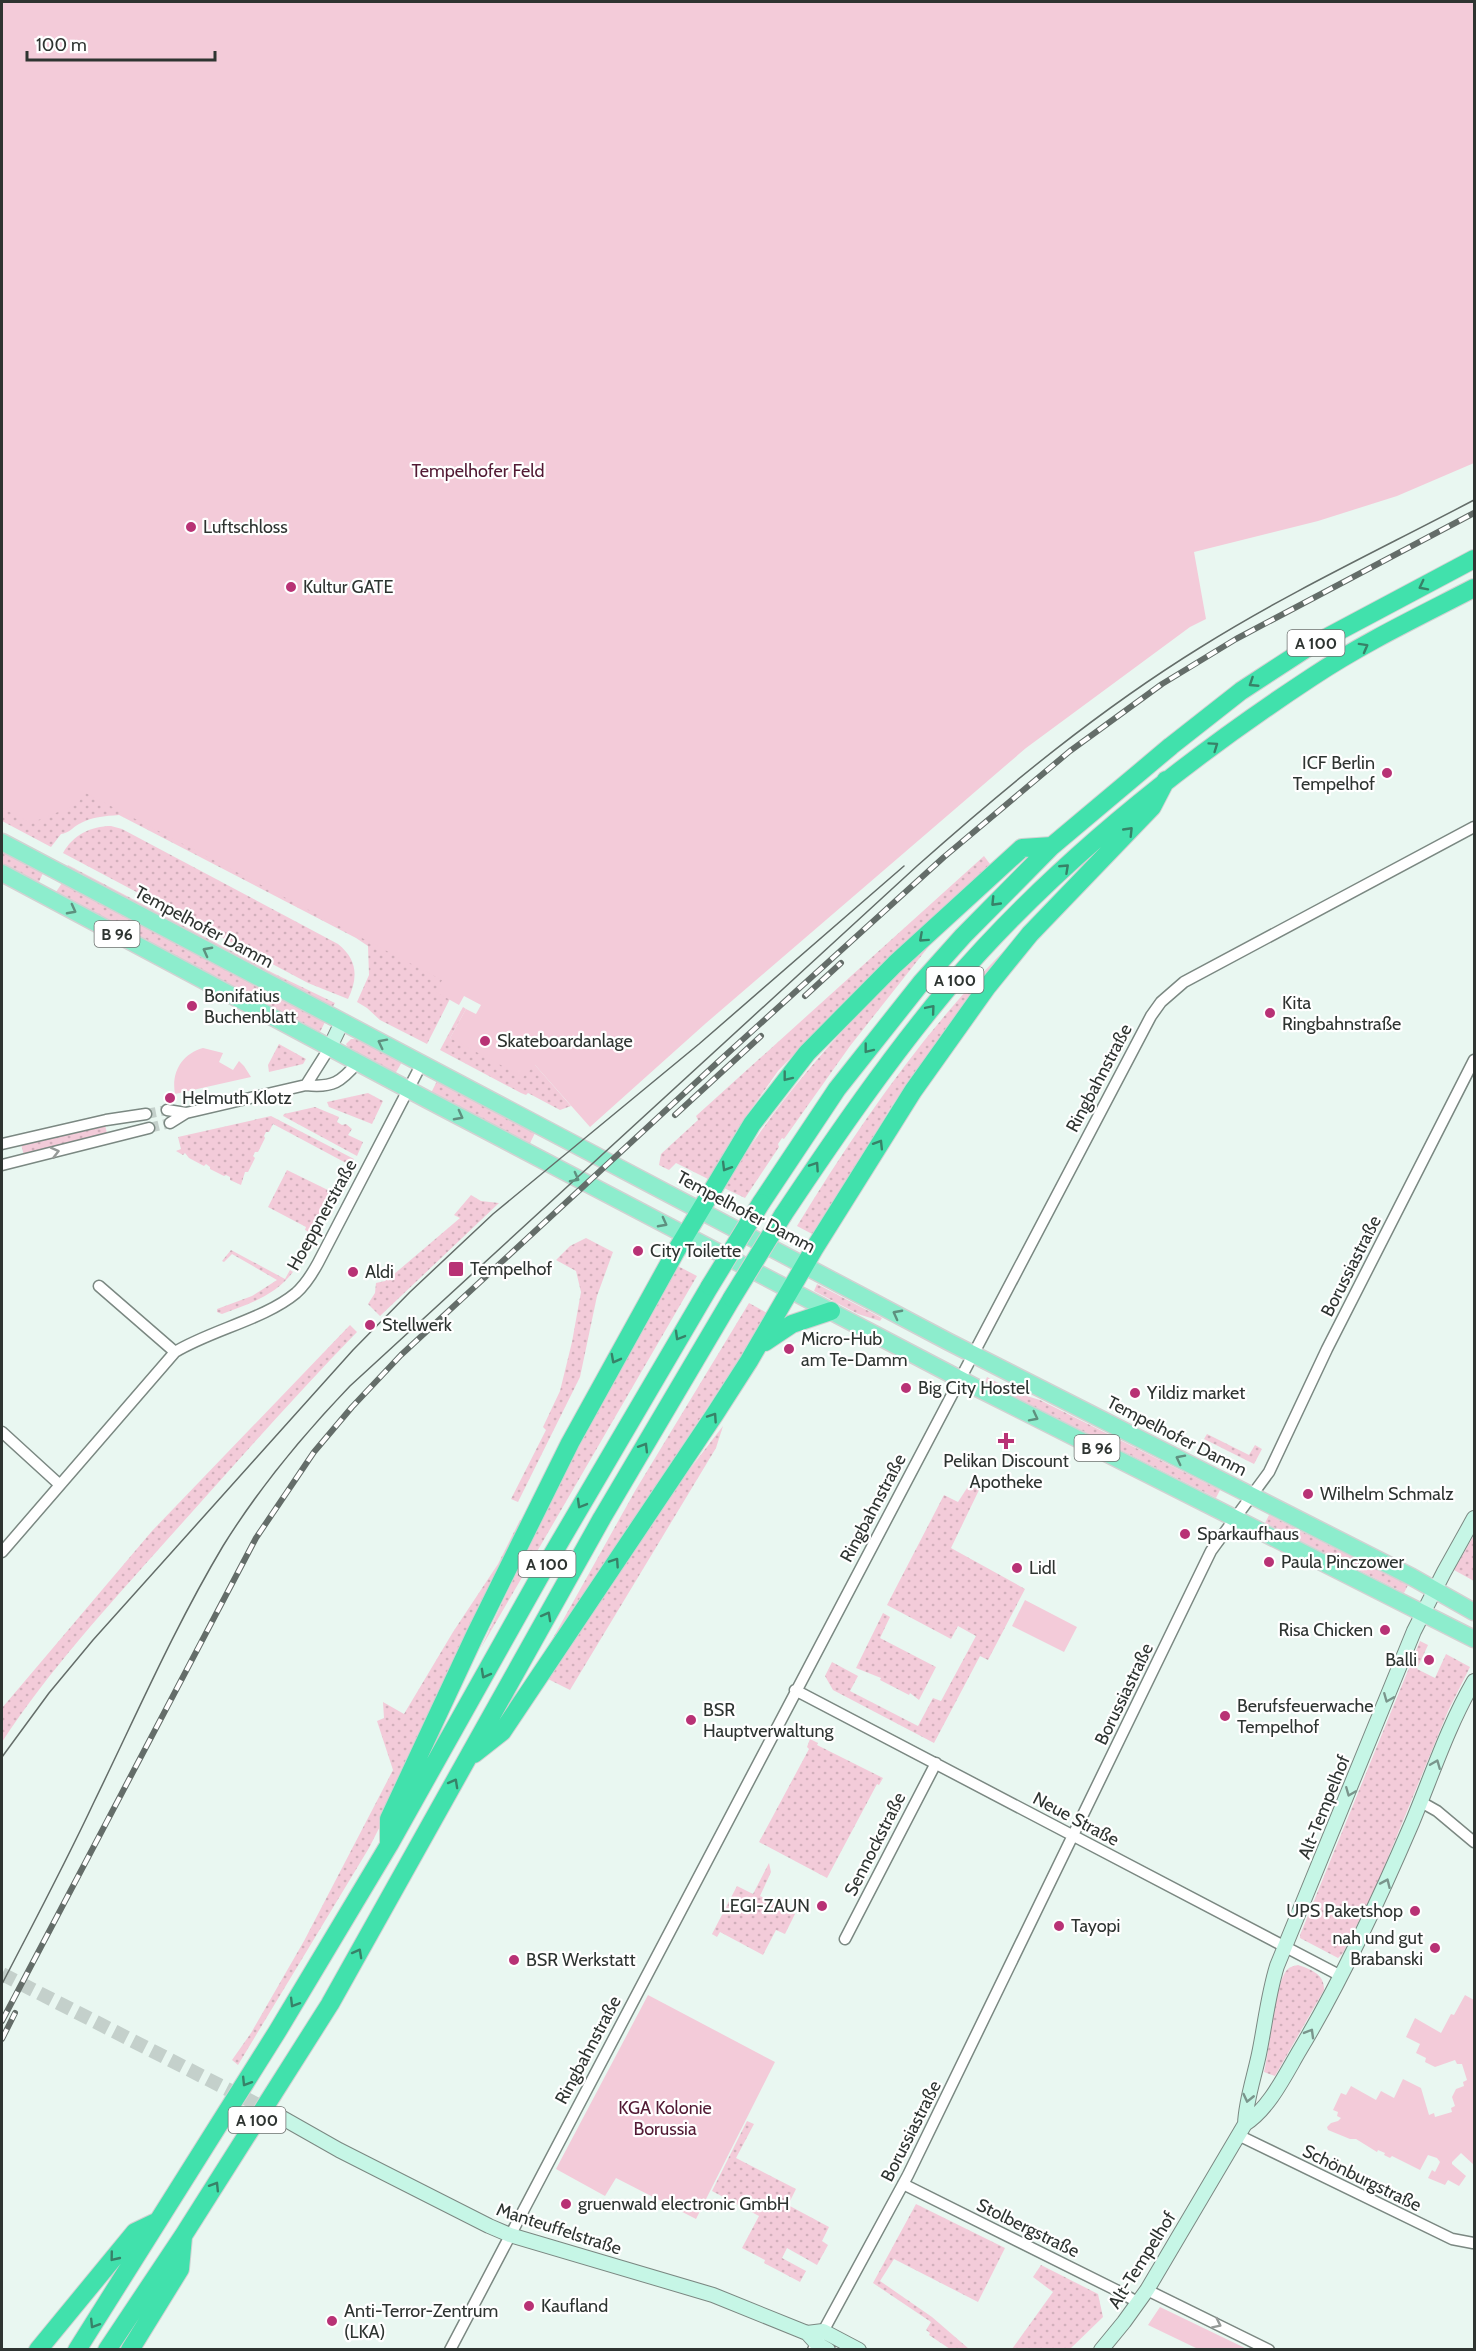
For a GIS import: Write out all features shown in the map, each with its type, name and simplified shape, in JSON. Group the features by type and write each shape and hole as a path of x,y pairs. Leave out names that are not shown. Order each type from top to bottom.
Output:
{"highway":[{"name":"A 100","path":"77,2349 277,2032 389,1845 545,1567 710,1286 761,1203 837,1089 921,983 963,936 1052,846 1171,746 1241,691 1307,648 1474,560"},
{"name":"A 100","path":"106,2349 183,2236 330,2004 602,1518 732,1298 783,1215 866,1093 908,1037 950,986 1038,893 1098,837 1166,780 1313,676 1474,588"},
{"path":"468,1759 502,1732 753,1354 913,1091 987,987 1030,934 1152,807 1166,780"},
{"path":"389,1845 389,1819 475,1635 570,1443 685,1235 752,1124 788,1076 854,1004 895,964 1022,848 1052,846"},
{"path":"753,1354 785,1327 831,1311"},
{"path":"38,2349 135,2232 158,2221"},
{"path":"130,2349 180,2269 183,2236"}],"main road":[{"name":"Tempelhofer Damm","path":"2,842 972,1354 1412,1577 1474,1612"},
{"path":"40,893 50,868"},
{"name":"B 96","path":"2,873 959,1378 1474,1639"},
{"path":"330,1047 342,1022"},
{"name":"Alt-Tempelhof","path":"1101,2349 1147,2290 1241,2129 1257,2064 1269,1994 1285,1947 1423,1612 1474,1518"},
{"name":"Alt-Tempelhof","path":"1241,2129 1256,2117 1280,2084 1341,1976 1378,1901 1453,1722 1474,1681"},
{"name":"Manteuffelstraße","path":"279,2116 394,2179 474,2220 510,2235 705,2292 817,2341 859,2349"}],"street":[{"name":"Ringbahnstraße","path":"450,2349 1146,1023 1161,1002 1194,976 1474,828"},
{"path":"306,1085 330,1047"},
{"name":"Borussiastraße","path":"817,2341 903,2184 1211,1551 1269,1472 1327,1349 1471,1074 1474,1060"},
{"path":"170,1123 186,1113 306,1085 325,1087 332,1085 343,1078 358,1062"},
{"name":"Hoeppnerstraße","path":"2,1552 175,1352 194,1340 274,1308 298,1291 318,1263 422,1063"},
{"path":"167,1110 186,1113"},
{"path":"2,1144 146,1114"},
{"path":"124,1117 128,1134"},
{"path":"2,1162 149,1128"},
{"path":"99,1286 175,1352"},
{"path":"2,1432 60,1485"},
{"name":"Neue Straße","path":"795,1690 1341,1976"},
{"name":"Sennockstraße","path":"844,1940 936,1763"},
{"path":"1420,1802 1437,1811 1474,1842"},
{"name":"Schönburgstraße","path":"1241,2129 1452,2240 1474,2243"},
{"name":"Stolbergstraße","path":"903,2184 1138,2303"},
{"path":"1147,2290 1269,2349"}],"green space":[{"name":"Tempelhofer Feld","path":"2,2 1474,2 1474,463 1397,496 1318,521 1194,552 1206,619 1190,627 1026,748 705,1024 590,1127 535,1065 523,1077 450,1038 466,1009 476,1014 481,1005 464,996 459,1005 436,992 442,980 84,792 78,804 31,823 2,808"},
{"path":"2,764 78,779 456,987 427,1044 380,1020 357,1002 369,975 368,946 356,938 119,815 98,817 84,822 61,834 51,847 2,821"},
{"path":"111,826 122,829 338,944 353,963 355,977 348,999 308,983 63,853 72,841 83,833"},
{"path":"2,851 43,873 39,882 2,864"},
{"path":"984,856 993,868 834,1013 778,1071 740,1125 708,1179 676,1163 669,1170 659,1165 661,1154 698,1120 696,1116"},
{"path":"68,865 335,1003 332,1008 66,868"},
{"path":"62,883 325,1022 320,1032 58,894 56,892"},
{"path":"937,936 850,1046 784,1139 782,1138 778,1144 779,1147 745,1198 724,1188 770,1119 822,1054"},
{"path":"1016,939 933,1047 891,1107 814,1235 797,1226 871,1112 898,1075 954,1005"},
{"path":"463,1007 466,1009 450,1038 535,1065 571,1106 560,1110 528,1093 526,1095 521,1093 440,1050"},
{"path":"351,1039 356,1039 402,1062 395,1074 348,1048 346,1044"},
{"path":"279,1044 306,1059 303,1064 269,1072 268,1065"},
{"path":"203,1048 223,1053 219,1062 233,1070 239,1061 251,1077 175,1094 175,1078 180,1065 189,1055"},
{"path":"437,1081 536,1131 529,1145 431,1093"},
{"path":"368,1093 383,1101 372,1124 329,1107 327,1102"},
{"path":"315,1107 339,1117 337,1122 342,1125 346,1124 352,1129 348,1135 363,1142 357,1156 283,1116"},
{"path":"271,1116 354,1159 352,1164 345,1166 346,1163 273,1124 269,1132 266,1132 258,1152 255,1152 253,1156 255,1158 248,1172 245,1172 241,1185 230,1180 230,1177 210,1169 206,1164 204,1166 189,1158 185,1153 183,1155 176,1151 181,1149 178,1137"},
{"path":"105,1125 108,1137 24,1156 21,1144"},
{"path":"287,1170 334,1193 313,1234 305,1230 306,1227 268,1207"},
{"path":"471,1195 481,1201 499,1203 380,1316 368,1304 375,1293 376,1283 385,1281 393,1275 460,1218 454,1215"},
{"path":"586,1238 613,1252 597,1296 580,1377 518,1502 511,1499 546,1430 543,1427 560,1391 581,1292 576,1271 556,1260 570,1246"},
{"path":"231,1250 285,1279 290,1270 293,1272 278,1287 269,1293 222,1314 217,1312 217,1309 252,1296 277,1280 232,1254 224,1262 222,1261"},
{"path":"676,1265 697,1276 481,1648 576,1445"},
{"path":"817,1284 882,1318 880,1321 858,1314 814,1291"},
{"path":"749,1303 769,1314 539,1663 635,1491"},
{"path":"350,1325 357,1332 260,1436 101,1614 39,1689 2,1742 2,1708 152,1531"},
{"path":"987,1377 1020,1394 1040,1400 1220,1490 1216,1498 985,1382"},
{"path":"723,1426 716,1448 570,1690 546,1678 672,1492"},
{"path":"1207,1434 1249,1455 1255,1445 1262,1449 1254,1464 1204,1439"},
{"path":"969,1485 979,1490 951,1548 1025,1589 988,1660 980,1656 934,1743 833,1690 825,1676 832,1662 858,1676 850,1691 918,1726 933,1698 941,1701 976,1636 958,1626 951,1639 887,1605 944,1495 958,1502"},
{"path":"1269,1515 1408,1585 1404,1593 1265,1523"},
{"path":"522,1520 405,1777 369,1848 238,2065 232,2060 251,2033 304,1941 393,1770 377,1721 384,1718 383,1702 404,1714 453,1632 498,1564"},
{"path":"1474,1535 1474,1581 1454,1570"},
{"path":"1025,1600 1077,1627 1064,1652 1012,1626"},
{"path":"883,1613 890,1617 880,1638 936,1667 919,1700 910,1693 909,1695 880,1680 881,1678 856,1668"},
{"path":"1420,1641 1428,1645 1417,1669 1435,1678 1446,1654 1470,1667 1448,1711 1378,1882 1343,1953 1338,1958 1300,1938 1300,1935"},
{"path":"810,1739 818,1743 817,1745 883,1778 879,1785 877,1784 827,1878 759,1842 809,1749 807,1747"},
{"path":"769,1863 771,1872 760,1896 795,1914 785,1934 776,1930 763,1955 720,1932 717,1937 712,1934 737,1886 753,1894"},
{"path":"1298,1965 1312,1970 1319,1976 1324,1984 1324,1990 1275,2076 1264,2072 1275,2005 1286,1971"},
{"name":"KGA Kolonie Borussia","path":"648,1995 775,2062 696,2219 616,2178 605,2196 556,2169"},
{"path":"1465,1995 1474,2000 1474,2165 1461,2153 1452,2162 1466,2176 1459,2186 1448,2180 1445,2185 1428,2178 1432,2170 1435,2172 1440,2162 1437,2158 1428,2155 1420,2170 1392,2156 1390,2158 1378,2150 1377,2152 1356,2139 1350,2139 1328,2130 1327,2127 1331,2123 1341,2118 1337,2116 1338,2112 1333,2110 1341,2093 1346,2095 1351,2086 1376,2100 1381,2091 1394,2098 1403,2079 1421,2088 1429,2115 1434,2113 1435,2117 1452,2112 1451,2108 1455,2106 1452,2097 1456,2089 1464,2086 1463,2082 1467,2080 1462,2064 1457,2064 1455,2060 1435,2067 1425,2062 1426,2058 1416,2053 1420,2044 1406,2037 1415,2018 1441,2033"},
{"path":"747,2121 754,2124 736,2158 796,2189 788,2205 829,2227 822,2241 828,2245 817,2265 787,2248 782,2258 806,2271 800,2282 764,2263 765,2260 742,2248 759,2216 712,2191"},
{"path":"916,2204 1005,2248 978,2302 894,2259 880,2281 932,2317 969,2349 950,2349 929,2335 930,2333 926,2330 931,2322 873,2283"},
{"path":"1041,2265 1098,2294 1103,2317 1070,2349 1012,2349 1053,2292 1033,2277"},
{"path":"1160,2307 1247,2349 1198,2349 1148,2325"}],"tunnel":[{"path":"146,1114 167,1110"},
{"path":"149,1128 170,1123"},
{"path":"2,1974 272,2112"}],"tram line":[{"path":"2,1984 72,1848 172,1640 223,1546 251,1503 282,1463 350,1386 917,866 1055,750 1163,671 1234,627 1474,500"},
{"path":"2,1757 49,1693 93,1640 353,1350 410,1292 493,1214 699,1044 904,866"}],"railway":[{"path":"2,2021 256,1538 314,1452 401,1355 944,857 1070,751 1162,684 1236,639 1474,513"},
{"path":"805,996 841,963"},
{"path":"675,1115 761,1036"},
{"path":"2,2039 15,2013"}],"place":[{"name":"Luftschloss","path":"191,527"},
{"name":"Kultur GATE","path":"291,587"},
{"name":"ICF Berlin Tempelhof","path":"1387,773"},
{"name":"Bonifatius Buchenblatt","path":"192,1006"},
{"name":"Kita Ringbahnstraße","path":"1270,1013"},
{"name":"Skateboardanlage","path":"485,1041"},
{"name":"Helmuth Klotz","path":"170,1098"},
{"name":"City Toilette","path":"638,1251"},
{"name":"Tempelhof","path":"456,1269"},
{"name":"Aldi","path":"353,1272"},
{"name":"Stellwerk","path":"370,1325"},
{"name":"Micro-Hub am Te-Damm","path":"789,1349"},
{"name":"Big City Hostel","path":"906,1388"},
{"name":"Yildiz market","path":"1135,1393"},
{"name":"Pelikan Discount Apotheke","path":"1006,1441"},
{"name":"Wilhelm Schmalz","path":"1308,1494"},
{"name":"Sparkaufhaus","path":"1185,1534"},
{"name":"Paula Pinczower","path":"1269,1562"},
{"name":"Lidl","path":"1017,1568"},
{"name":"Risa Chicken","path":"1385,1630"},
{"name":"Balli","path":"1429,1660"},
{"name":"Berufsfeuerwache Tempelhof","path":"1225,1716"},
{"name":"BSR Hauptverwaltung","path":"691,1720"},
{"name":"LEGI-ZAUN","path":"822,1906"},
{"name":"UPS Paketshop","path":"1415,1911"},
{"name":"Tayopi","path":"1059,1926"},
{"name":"nah und gut Brabanski","path":"1435,1948"},
{"name":"BSR Werkstatt","path":"514,1960"},
{"name":"gruenwald electronic GmbH","path":"566,2204"},
{"name":"Kaufland","path":"529,2306"},
{"name":"Anti-Terror-Zentrum (LKA)","path":"332,2321"}]}
